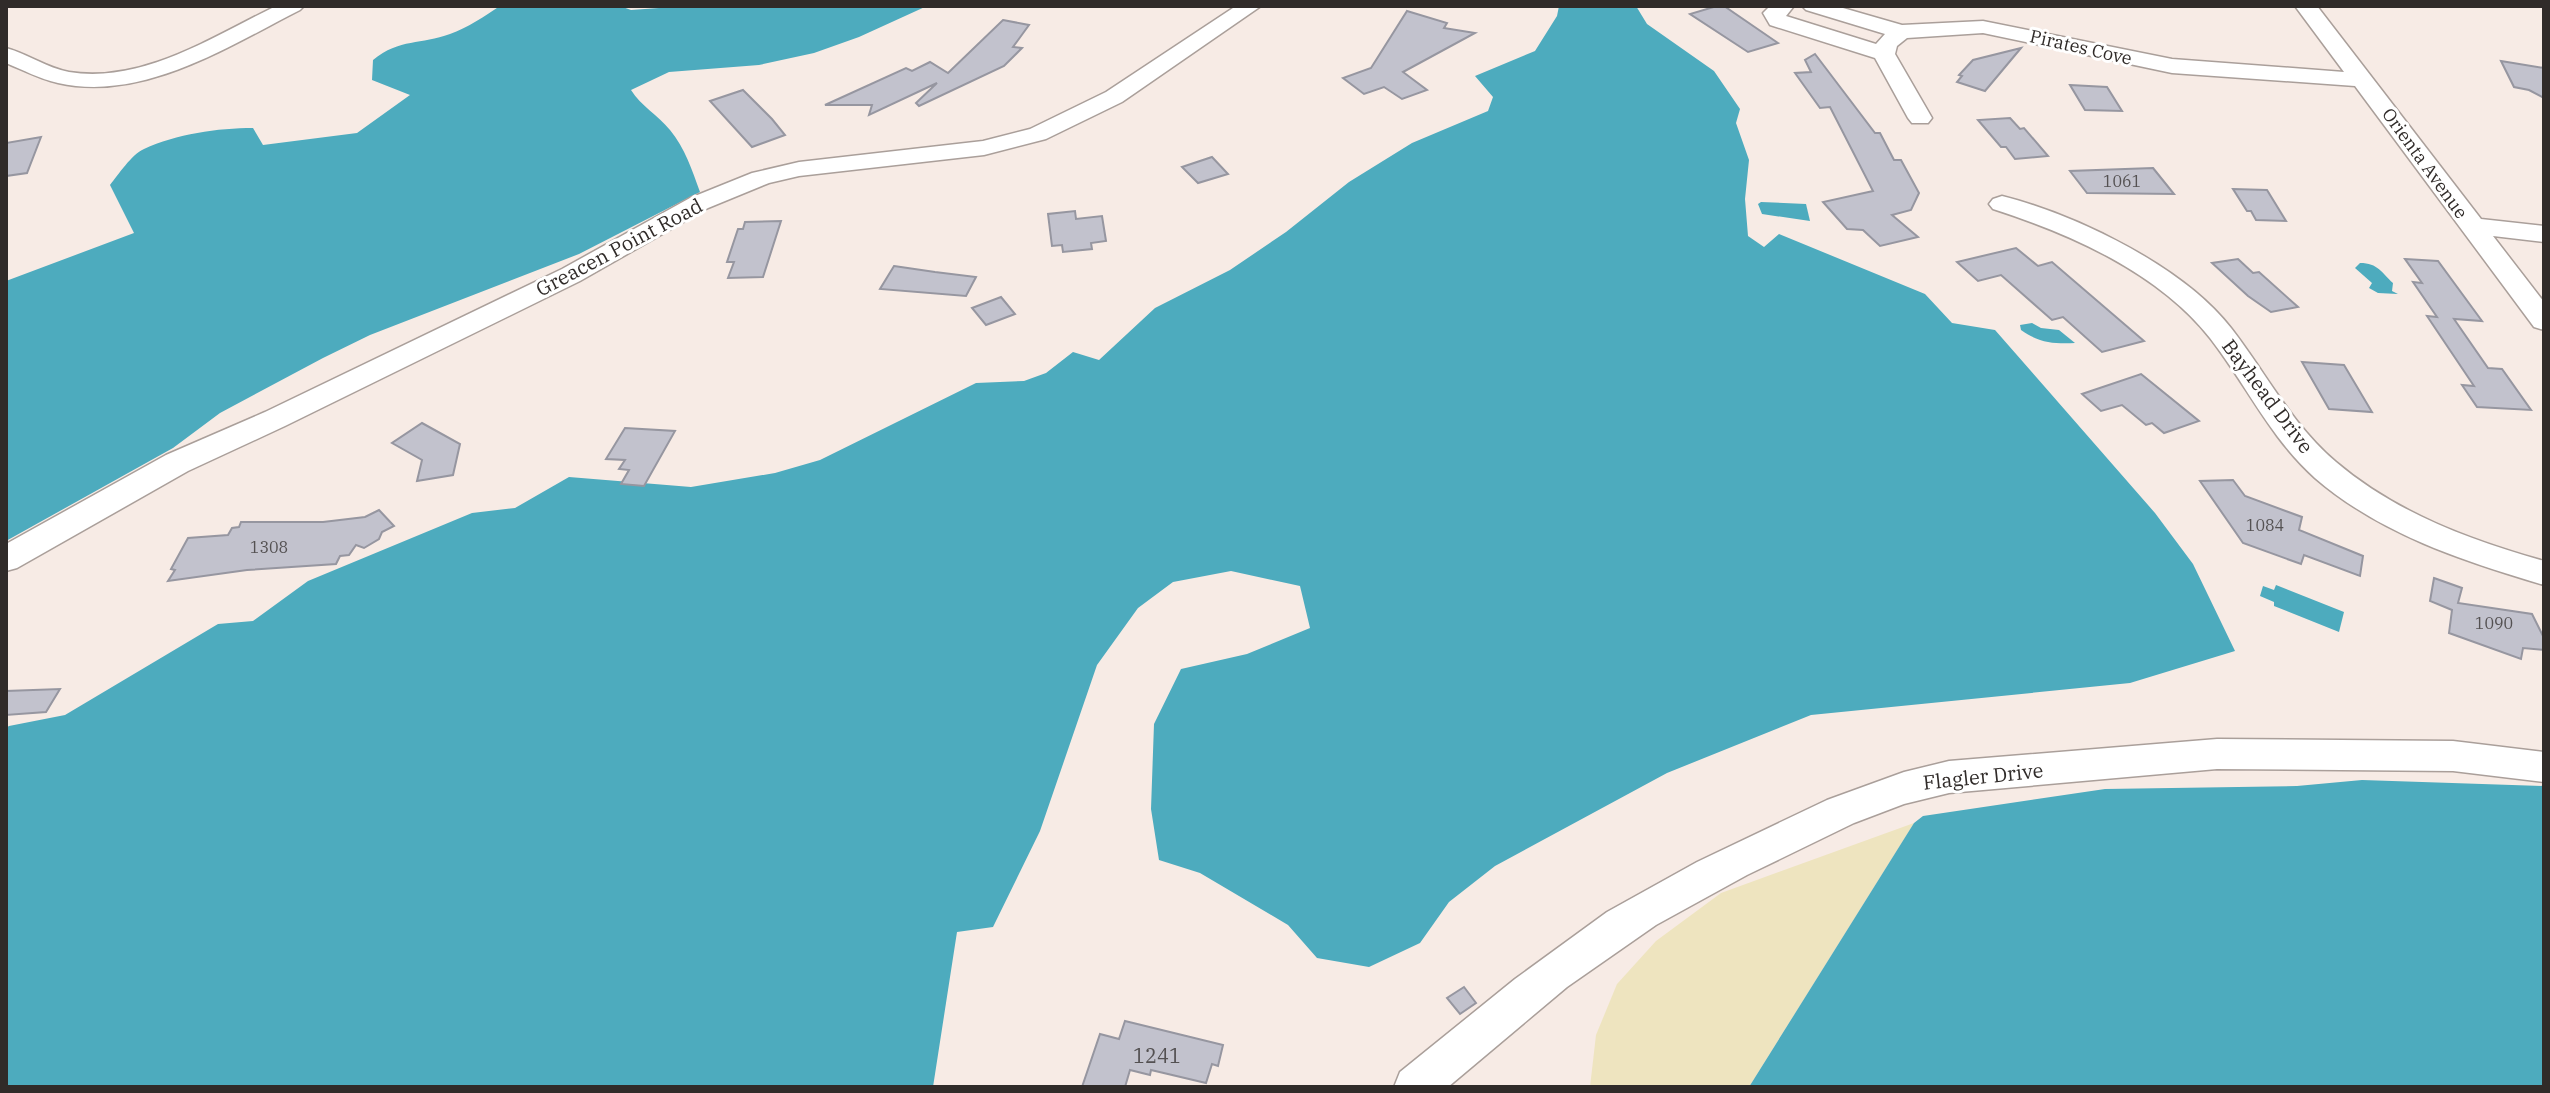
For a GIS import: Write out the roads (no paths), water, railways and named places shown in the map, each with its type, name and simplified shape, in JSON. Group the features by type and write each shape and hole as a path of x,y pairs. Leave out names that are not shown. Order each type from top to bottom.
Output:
{"street":[{"path":"230,37 257,6"},
{"path":"6,55 60,77 130,77 178,62 293,6"},
{"name":"Greacen Point Road","path":"6,559 177,463 275,419 571,275 699,203 761,178 799,169 984,148 1038,134 1114,97 1250,6"},
{"path":"1783,6 1774,13 1785,23 1884,54 1920,118"},
{"name":"Pirates Cove","path":"1813,6 1901,32 1983,27 2172,66 2364,80"},
{"name":"Orienta Avenue","path":"2306,6 2544,321"},
{"path":"1884,54 1887,44 1901,32"},
{"name":"Bayhead Drive","path":"2002,204 2108,248 2176,286 2219,331 2299,443 2360,496 2430,534 2486,557 2544,573"},
{"path":"2471,226 2544,234"},
{"name":"Flagler Drive","path":"1415,1087 1502,1014 1604,936 1742,858 1857,802 1909,785 1949,777 2217,754 2453,756 2544,767"}],"water":[{"path":"500,6 620,6 631,10 687,6 927,6 859,37 814,53 759,65 669,72 631,90 675,137 700,192 579,254 370,335 323,358 220,413 173,448 6,541 6,281 134,233 110,185 130,160 144,149 183,136 226,129 253,128 263,145 357,133 410,95 372,80 373,60 392,48 456,31"},
{"path":"1559,6 1636,6 1647,24 1714,71 1740,109 1736,123 1749,160 1745,199 1748,236 1764,247 1779,234 1925,294 1952,323 1995,330 2155,513 2193,564 2235,651 2130,683 1811,715 1667,773 1495,866 1449,902 1420,943 1369,967 1317,958 1288,925 1200,873 1159,860 1151,809 1154,724 1181,669 1247,654 1310,628 1300,586 1231,571 1173,582 1138,608 1097,665 1040,831 993,927 957,932 933,1087 6,1087 6,728 65,715 218,624 253,621 308,581 472,513 515,508 569,477 691,487 775,473 820,460 976,383 1024,381 1046,373 1073,352 1099,360 1155,308 1230,270 1286,232 1349,182 1412,143 1488,111 1493,97 1475,76 1535,51 1557,16"},
{"path":"1758,204 1806,204 1810,221 1762,214"},
{"path":"2360,263 2379,269 2393,283 2392,291 2398,294 2378,293 2369,288 2372,283 2355,268"},
{"path":"2032,323 2041,328 2059,330 2075,343 2047,342 2021,330 2020,325"},
{"path":"2276,585 2344,612 2339,632 2274,606 2274,602 2260,596 2263,586 2274,590"},
{"path":"2362,780 2544,786 2544,1087 1749,1087 1914,823 1923,816 2105,789 2297,786"}]}
